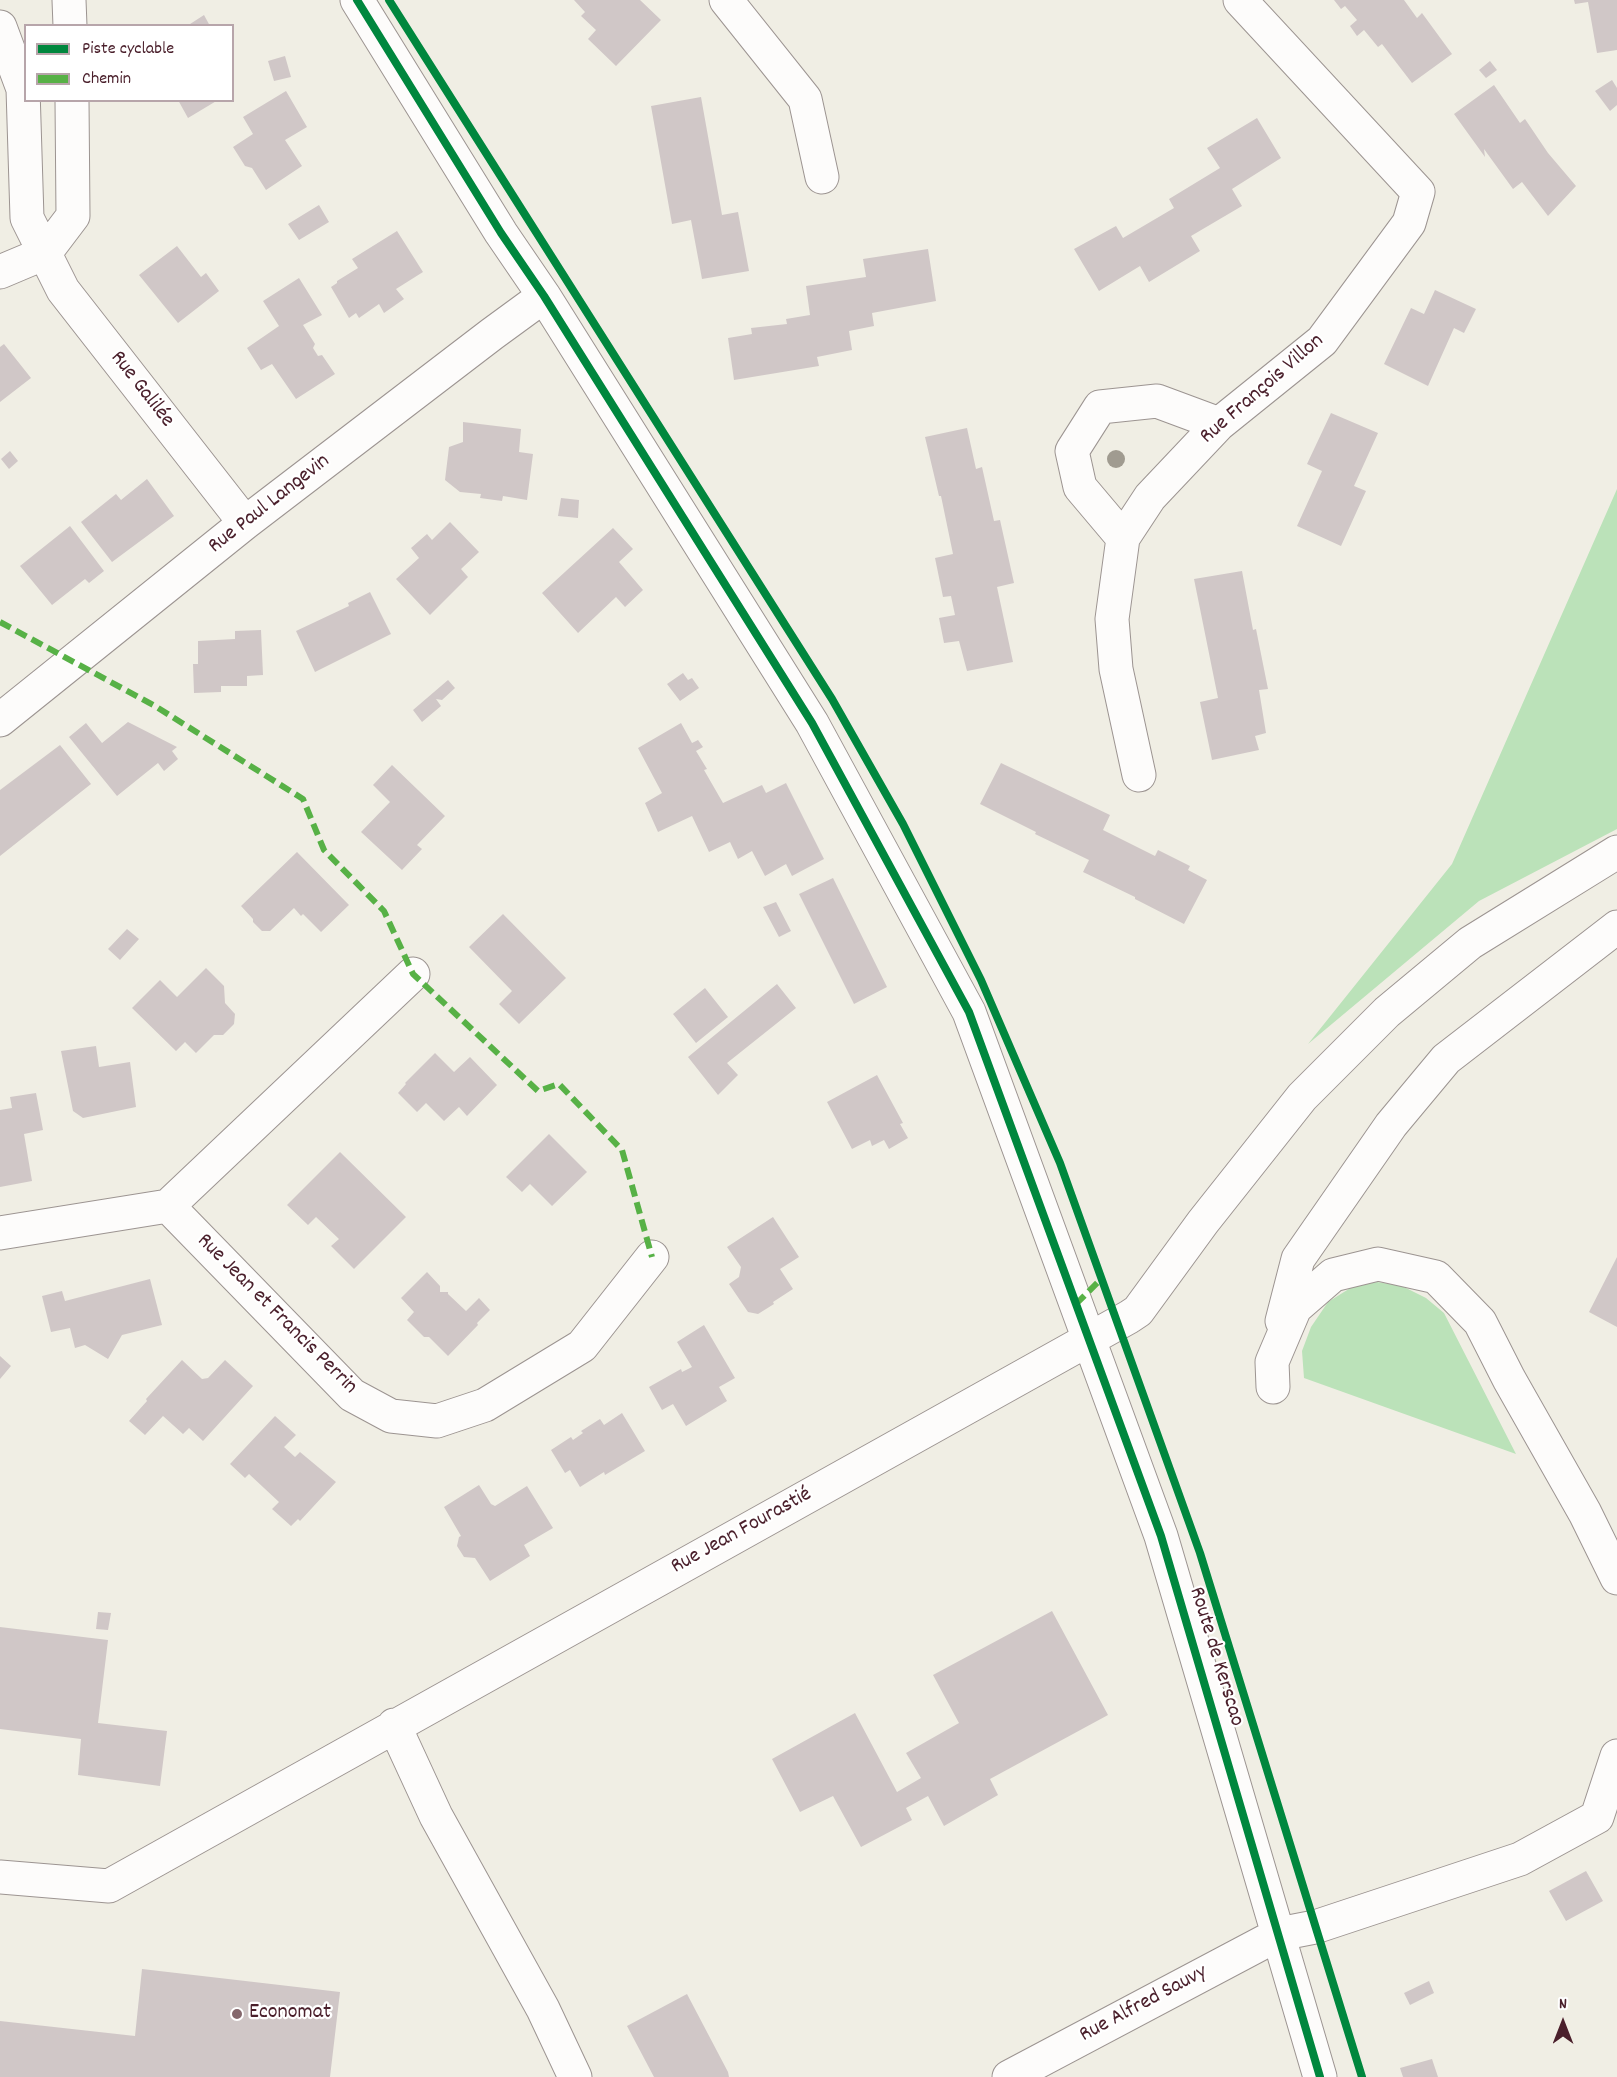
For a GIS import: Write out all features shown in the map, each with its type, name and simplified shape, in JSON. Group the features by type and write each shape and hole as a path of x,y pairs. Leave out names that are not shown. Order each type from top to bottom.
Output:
{"street":[{"path":"69,0 70,24"},
{"name":"Route de Kerscao","path":"357,0 501,233 544,296 812,723 969,1012 1161,1536 1320,2077"},
{"path":"726,0 805,99 822,177"},
{"name":"Rue François Villon","path":"1139,775 1116,669 1112,619 1124,538 1150,497 1219,424 1322,341 1409,223 1418,192 1239,0"},
{"name":"Rue Galilée","path":"12,46 23,89 27,218 63,290 245,523"},
{"path":"0,273 45,253 73,216 72,102"},
{"name":"Rue Paul Langevin","path":"0,720 245,523 544,296"},
{"path":"1124,538 1080,487 1072,451 1101,407 1157,402 1219,424"},
{"name":"Rue Jean Fourastié","path":"0,1877 109,1886 394,1725 1068,1350 1090,1340 1138,1311 1203,1222 1302,1097 1387,1012 1470,943 1617,852"},
{"path":"1617,927 1446,1059 1390,1125 1298,1259 1272,1375 1295,1308 1333,1275 1378,1264 1437,1276 1480,1322 1509,1379 1585,1513 1617,1578"},
{"path":"0,1233 168,1206 413,974"},
{"name":"Rue Jean et Francis Perrin","path":"168,1206 352,1395 390,1416 437,1421 485,1405 582,1346 652,1257"},
{"path":"394,1725 436,1816 543,2009 575,2077"},
{"path":"1607,1823 1617,1756"},
{"name":"Rue Alfred Sauvy","path":"1009,2077 1279,1934 1315,1927 1521,1859 1607,1823"}],"green space":[{"path":"1617,489 1617,829 1479,901 1308,1044 1452,864"},
{"path":"1377,1282 1402,1286 1426,1298 1444,1313 1516,1454 1304,1378 1302,1351 1311,1327 1328,1302 1352,1287"}],"building":[{"path":"574,0 640,0 661,20 616,66 588,39 596,30 581,16 585,12"},
{"path":"1334,0 1404,0 1417,18 1422,13 1452,54 1412,83 1382,44 1378,47 1364,30 1357,36 1350,26 1357,20 1345,6 1341,9"},
{"path":"1574,0 1617,0 1617,50 1597,53 1588,2 1575,4"},
{"path":"204,15 209,24 190,24"},
{"path":"285,56 291,77 274,81 268,61"},
{"path":"1490,61 1497,70 1486,78 1479,70"},
{"path":"1612,80 1617,88 1617,105 1610,111 1595,91"},
{"path":"1494,85 1520,123 1525,119 1548,153 1576,186 1548,216 1522,182 1513,189 1484,149 1485,157 1454,114"},
{"path":"286,91 307,127 285,140 302,166 266,190 252,168 245,166 233,147 253,134 243,117"},
{"path":"701,97 722,215 738,212 749,271 702,279 691,220 672,224 651,106"},
{"path":"179,102 215,102 188,118"},
{"path":"1257,118 1281,158 1232,189 1242,206 1191,236 1200,251 1149,282 1140,266 1099,291 1074,249 1116,226 1123,238 1174,208 1169,199 1220,168 1207,148"},
{"path":"319,205 329,222 299,240 288,224"},
{"path":"397,231 423,272 396,289 404,299 384,313 379,304 359,318 356,313 349,318 331,287 358,268 352,259"},
{"path":"177,246 201,277 206,273 219,291 178,323 139,275"},
{"path":"928,249 936,301 872,313 874,326 849,331 852,350 817,357 819,366 734,380 728,338 752,334 751,328 787,324 786,319 810,315 806,286 866,277 863,259"},
{"path":"299,278 322,315 303,325 315,344 313,348 318,356 322,355 335,374 296,399 272,364 261,370 247,348 279,326 263,301"},
{"path":"1435,290 1476,309 1464,333 1454,328 1428,386 1384,364 1411,308 1424,314"},
{"path":"4,344 31,378 0,402 0,347"},
{"path":"1331,413 1378,433 1354,486 1366,491 1341,546 1297,526 1322,471 1307,464"},
{"path":"463,422 521,429 519,452 533,454 527,500 503,496 502,501 480,498 481,494 460,492 445,480 449,447 463,442"},
{"path":"967,428 976,469 982,467 994,521 1000,520 1014,583 997,587 1013,662 967,671 959,641 944,643 939,618 955,615 951,596 943,597 935,558 953,554 941,496 939,496 925,437"},
{"path":"10,451 18,461 9,469 1,459"},
{"path":"147,479 174,516 112,562 81,522 116,494 121,500"},
{"path":"561,498 579,500 578,518 558,516"},
{"path":"450,522 479,552 461,569 468,577 430,615 396,579 419,558 411,548 427,534 432,540"},
{"path":"70,526 104,571 89,583 85,579 52,605 20,566"},
{"path":"613,528 633,549 619,562 643,590 625,607 616,597 578,633 542,593"},
{"path":"1242,571 1253,630 1256,629 1268,689 1259,690 1266,733 1255,736 1259,750 1212,760 1200,702 1218,698 1194,579"},
{"path":"370,592 391,634 315,672 296,631 349,606 348,603"},
{"path":"261,630 263,675 247,676 247,686 221,686 221,692 194,693 193,664 198,664 198,641 235,639 235,631"},
{"path":"683,673 688,680 692,678 699,688 680,701 667,684"},
{"path":"448,680 455,688 442,700 436,699 441,706 422,722 413,710"},
{"path":"128,722 177,747 172,751 178,759 164,771 158,763 117,796 69,737 86,723 102,743"},
{"path":"681,723 692,743 698,740 703,747 696,751 723,803 762,785 766,793 786,783 824,859 792,876 786,864 765,876 752,851 738,859 730,842 709,852 692,816 658,832 645,803 662,793 638,748"},
{"path":"60,745 91,784 0,856 0,790"},
{"path":"1001,763 1110,815 1103,830 1155,856 1158,850 1190,866 1188,870 1207,880 1184,924 1083,872 1089,860 980,804"},
{"path":"392,765 445,816 417,845 422,849 402,870 361,832 390,802 373,785"},
{"path":"297,852 349,905 321,932 294,908 270,931 262,931 241,906"},
{"path":"833,878 887,987 854,1004 799,894"},
{"path":"776,902 791,931 779,937 763,907"},
{"path":"503,914 566,978 519,1024 499,1004 512,991 469,947"},
{"path":"127,929 139,939 120,960 108,949"},
{"path":"206,968 224,986 225,1003 235,1014 234,1024 223,1035 214,1035 196,1053 185,1042 176,1051 132,1008 160,980 177,997"},
{"path":"777,984 796,1008 727,1063 738,1075 718,1095 688,1057"},
{"path":"705,988 728,1017 696,1043 673,1014"},
{"path":"96,1046 99,1067 130,1062 136,1107 83,1118 73,1111 61,1051"},
{"path":"435,1053 454,1072 470,1057 497,1085 467,1116 459,1107 444,1121 426,1103 417,1112 398,1093"},
{"path":"877,1075 903,1123 900,1124 908,1138 889,1149 884,1140 872,1146 870,1140 852,1149 827,1102"},
{"path":"36,1093 43,1130 24,1134 32,1181 0,1187 0,1110 12,1108 10,1097"},
{"path":"549,1134 587,1172 552,1206 530,1184 522,1192 506,1177"},
{"path":"340,1152 406,1217 354,1269 331,1246 339,1239 316,1217 308,1225 287,1205"},
{"path":"773,1217 799,1257 780,1269 793,1289 758,1314 748,1312 729,1284 739,1277 741,1267 727,1247"},
{"path":"1617,1257 1617,1327 1589,1312"},
{"path":"427,1272 440,1286 440,1292 448,1292 466,1311 479,1298 490,1310 448,1356 407,1320 414,1312 401,1298"},
{"path":"150,1279 162,1325 122,1335 108,1359 85,1345 75,1348 70,1328 51,1332 42,1296 62,1291 65,1301"},
{"path":"704,1325 735,1378 719,1387 727,1401 686,1426 673,1404 662,1410 649,1387 681,1369 682,1372 692,1367 677,1342"},
{"path":"0,1356 11,1366 0,1379"},
{"path":"182,1360 202,1379 208,1378 225,1360 253,1386 203,1441 189,1428 183,1434 163,1416 145,1435 129,1421"},
{"path":"622,1413 645,1451 580,1487 570,1470 565,1473 551,1450 571,1437 573,1440 583,1433 581,1431 600,1419 604,1425"},
{"path":"275,1416 296,1435 284,1447 295,1457 300,1452 336,1482 300,1521 298,1519 291,1526 272,1509 279,1502 249,1474 245,1478 230,1464"},
{"path":"479,1485 491,1504 495,1506 527,1486 553,1528 524,1545 530,1556 490,1581 475,1558 464,1557 457,1546 461,1536 444,1507"},
{"path":"1052,1611 1108,1715 990,1779 998,1795 944,1826 928,1796 906,1808 912,1820 861,1847 833,1796 800,1812 772,1759 855,1713 897,1792 921,1778 906,1753 959,1723 933,1675"},
{"path":"98,1612 111,1613 108,1630 96,1629"},
{"path":"0,1627 108,1640 98,1723 167,1731 160,1786 78,1775 81,1739 0,1729"},
{"path":"1586,1871 1603,1901 1566,1921 1549,1891"},
{"name":"Economat","path":"142,1969 340,1992 330,2077 0,2077 0,2021 135,2036"},
{"path":"1429,1981 1434,1993 1410,2005 1404,1993"},
{"path":"687,1994 729,2077 654,2077 627,2026"},
{"path":"1432,2059 1438,2077 1403,2077 1400,2068"}],"marked path":[{"path":"0,622 155,706 303,799 324,850 384,911 413,974 538,1091 559,1084 622,1150 652,1257"},
{"path":"1076,1304 1101,1279"}],"cycle path":[{"path":"357,0 501,233 544,296 812,723 969,1012 1161,1536 1320,2077"},
{"path":"389,0 832,699 903,824 981,980 1060,1163 1200,1553 1362,2077"}],"place":[{"name":"Economat","path":"237,2014"}]}
